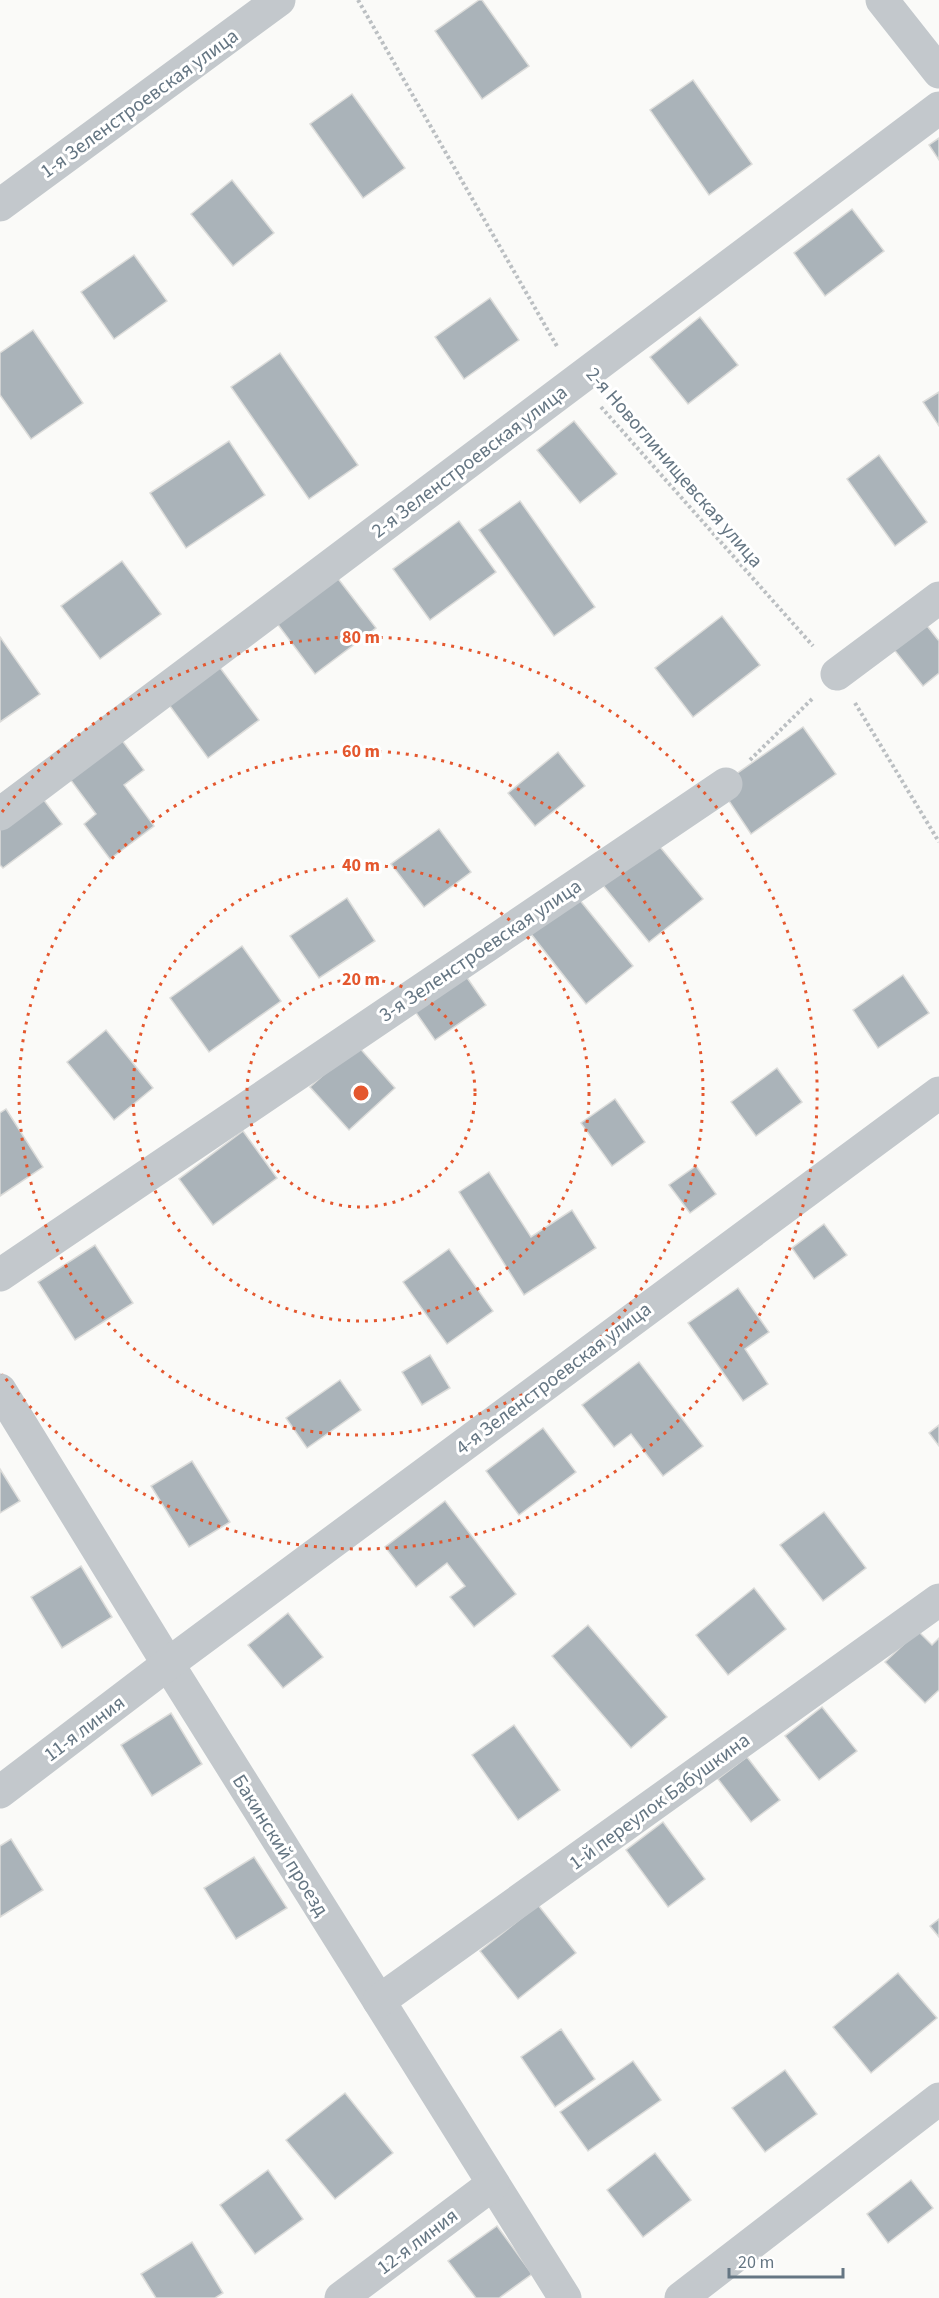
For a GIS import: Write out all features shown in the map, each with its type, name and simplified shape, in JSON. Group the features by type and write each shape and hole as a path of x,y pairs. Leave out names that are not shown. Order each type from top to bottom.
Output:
{"street":[{"name":"1-я Зеленстроевская улица","path":"0,205 279,0"},
{"path":"882,0 939,72"},
{"name":"2-я Зеленстроевская улица","path":"0,814 939,108"},
{"path":"837,674 939,598"},
{"name":"3-я Зеленстроевская улица","path":"0,1275 726,784"},
{"name":"4-я Зеленстроевская улица","path":"168,1664 939,1093"},
{"name":"Бакинский проезд","path":"0,1390 168,1664 565,2298"},
{"name":"1-й переулок Бабушкина","path":"379,2001 939,1600"},
{"name":"11-я линия","path":"0,1791 168,1664"},
{"path":"681,2298 939,2099"},
{"name":"12-я линия","path":"341,2298 493,2184"}],"path":[{"name":"2-я Новоглинищевская улица","path":"358,0 577,380 837,674 939,842"},
{"path":"726,784 837,674"}],"building":[{"path":"482,0 529,66 482,99 435,31"},
{"path":"693,80 752,164 709,195 650,110"},
{"path":"352,94 405,168 363,198 310,124"},
{"path":"939,138 939,160 929,145"},
{"path":"232,180 274,233 233,266 191,214"},
{"path":"852,209 884,251 825,296 794,253"},
{"path":"134,255 167,301 114,339 81,292"},
{"path":"490,298 519,340 464,379 435,337"},
{"path":"700,317 738,365 688,404 650,357"},
{"path":"33,330 83,403 31,439 0,395 0,353"},
{"path":"280,353 358,465 309,499 231,387"},
{"path":"939,392 939,426 923,402"},
{"path":"574,421 617,474 580,503 537,450"},
{"path":"229,441 265,495 186,548 150,493"},
{"path":"879,455 927,522 895,546 847,479"},
{"path":"520,501 595,607 554,636 479,530"},
{"path":"459,521 496,572 430,620 393,569"},
{"path":"122,561 161,614 100,659 61,606"},
{"path":"336,576 376,628 315,674 276,622"},
{"path":"722,616 760,665 693,717 655,668"},
{"path":"924,622 939,641 939,673 923,686 892,647"},
{"path":"0,637 40,694 0,722"},
{"path":"218,665 259,720 208,758 167,702"},
{"path":"803,727 836,774 751,834 719,786"},
{"path":"121,739 144,770 124,785 154,826 110,859 84,824 96,814 70,779"},
{"path":"558,752 585,786 535,826 508,793"},
{"path":"40,795 62,824 3,868 0,865 0,825"},
{"path":"439,829 471,872 424,907 391,864"},
{"path":"651,836 703,899 649,942 598,879"},
{"path":"570,888 633,966 586,1004 524,925"},
{"path":"347,898 375,941 319,978 290,936"},
{"path":"242,946 281,1001 209,1052 170,998"},
{"path":"461,969 486,1005 435,1040 410,1004"},
{"path":"903,975 929,1013 878,1048 853,1010"},
{"path":"106,1030 153,1088 114,1120 67,1062"},
{"path":"357,1045 395,1088 349,1130 310,1087"},
{"path":"777,1068 802,1102 756,1136 731,1102"},
{"path":"615,1099 645,1142 612,1166 581,1123"},
{"path":"6,1109 43,1167 0,1196 0,1113"},
{"path":"243,1131 277,1178 213,1225 179,1179"},
{"path":"696,1166 716,1194 690,1213 669,1185"},
{"path":"489,1172 531,1237 572,1210 596,1248 524,1295 459,1192"},
{"path":"824,1224 847,1255 814,1279 792,1248"},
{"path":"95,1245 133,1303 75,1340 38,1282"},
{"path":"449,1249 493,1311 447,1344 403,1282"},
{"path":"738,1288 769,1332 745,1349 768,1384 743,1401 688,1323"},
{"path":"430,1355 450,1388 422,1405 402,1372"},
{"path":"639,1362 703,1446 663,1476 631,1434 614,1447 582,1405"},
{"path":"340,1380 361,1410 307,1448 286,1418"},
{"path":"939,1425 939,1446 929,1433"},
{"path":"543,1428 576,1472 519,1515 486,1471"},
{"path":"192,1461 230,1522 189,1547 151,1486"},
{"path":"0,1469 20,1501 0,1513"},
{"path":"445,1501 516,1594 474,1627 450,1597 465,1586 447,1563 416,1587 385,1547"},
{"path":"824,1512 866,1568 823,1601 780,1545"},
{"path":"81,1566 112,1617 62,1648 31,1597"},
{"path":"754,1588 786,1629 728,1675 696,1635"},
{"path":"288,1613 323,1657 283,1688 248,1645"},
{"path":"588,1625 667,1717 631,1748 552,1656"},
{"path":"918,1631 932,1645 939,1638 939,1690 925,1703 885,1662"},
{"path":"822,1707 857,1751 819,1780 785,1736"},
{"path":"171,1713 202,1764 152,1796 121,1745"},
{"path":"514,1725 560,1790 518,1820 472,1755"},
{"path":"747,1757 780,1800 751,1822 718,1779"},
{"path":"663,1822 705,1879 668,1907 626,1850"},
{"path":"11,1839 43,1890 0,1917 0,1846"},
{"path":"254,1857 287,1908 236,1939 204,1888"},
{"path":"538,1905 576,1953 518,1999 480,1951"},
{"path":"939,1919 939,1937 930,1926"},
{"path":"898,1973 937,2018 871,2073 833,2027"},
{"path":"561,2029 595,2079 555,2107 521,2057"},
{"path":"633,2061 661,2100 588,2151 560,2112"},
{"path":"785,2070 817,2114 765,2152 732,2108"},
{"path":"345,2093 393,2153 335,2199 286,2140"},
{"path":"655,2153 691,2200 643,2237 607,2190"},
{"path":"268,2170 303,2219 255,2254 220,2205"},
{"path":"911,2180 933,2208 888,2243 867,2214"},
{"path":"497,2226 532,2274 499,2298 476,2298 448,2261"},
{"path":"192,2242 223,2293 215,2298 156,2298 141,2274"}]}
